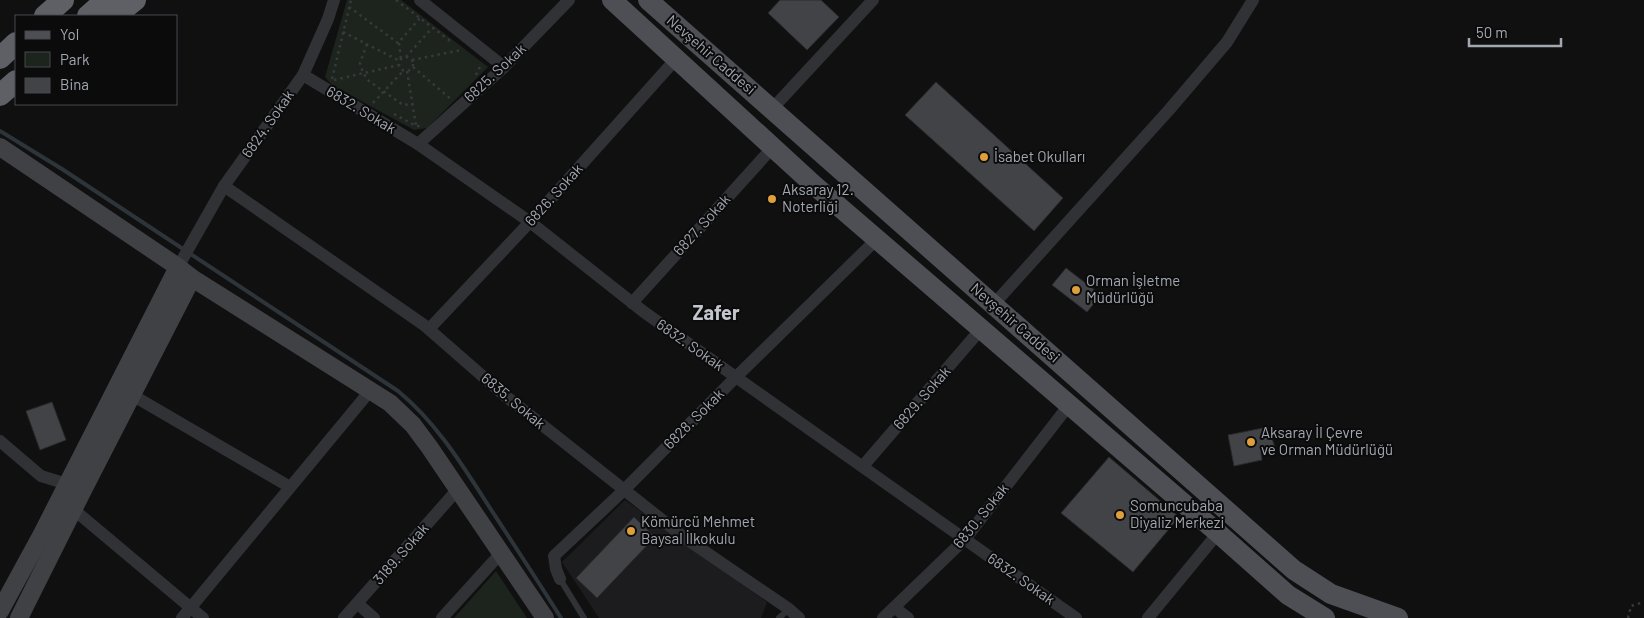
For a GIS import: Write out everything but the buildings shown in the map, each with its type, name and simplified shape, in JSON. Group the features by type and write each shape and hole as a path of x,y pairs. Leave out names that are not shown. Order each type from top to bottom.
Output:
{"highway":[{"path":"89,15 106,0"},
{"path":"116,15 135,0"},
{"path":"0,58 15,44"}],"main road":[{"name":"Nevşehir Caddesi","path":"612,0 772,147 877,239 1288,595 1325,618"},
{"name":"Nevşehir Caddesi","path":"648,0 1294,570 1331,594 1398,618"},
{"path":"0,147 180,263 192,278 390,404 413,425 545,618"},
{"path":"0,611 42,534 180,263"},
{"path":"19,618 192,278"},
{"path":"1325,618 1331,594"}],"street":[{"name":"6824. Sokak","path":"180,263 224,186 303,75 328,19 334,0"},
{"path":"420,0 504,67"},
{"name":"6825. Sokak","path":"418,144 504,67 569,0"},
{"path":"772,108 873,0"},
{"path":"994,304 1169,110 1227,42 1253,0"},
{"name":"6826. Sokak","path":"429,329 530,222 676,59"},
{"name":"6832. Sokak","path":"303,75 418,144 530,222 632,303 1076,618"},
{"name":"6827. Sokak","path":"632,303 772,147"},
{"name":"6835. Sokak","path":"224,186 429,329 503,394 623,490 685,538 800,618"},
{"name":"6828. Sokak","path":"560,579 554,556 877,239"},
{"name":"6829. Sokak","path":"863,466 982,329"},
{"path":"182,618 189,607 370,391"},
{"path":"132,395 290,487"},
{"name":"6830. Sokak","path":"883,618 965,540 1069,405"},
{"path":"0,441 41,476 67,484"},
{"name":"3189. Sokak","path":"344,618 458,489"},
{"path":"73,509 203,618"},
{"path":"1148,618 1218,533"},
{"path":"442,618 501,553"},
{"path":"358,604 374,618"},
{"path":"895,608 908,618"}],"lane":[{"path":"560,579 584,618"},
{"path":"779,618 789,609"}],"path":[{"path":"332,80 351,0"},
{"path":"396,0 468,55"},
{"path":"349,7 398,43 399,65 403,71"},
{"path":"398,43 420,18"},
{"path":"400,60 406,57 432,28"},
{"path":"343,32 400,60"},
{"path":"367,44 360,63 363,73 369,81 403,105 413,104"},
{"path":"406,57 412,60 461,50"},
{"path":"373,103 403,71 408,71 412,67 412,60"},
{"path":"472,80 482,66 475,61"},
{"path":"332,80 399,65"},
{"path":"412,67 452,100"},
{"path":"408,71 416,126"},
{"path":"332,80 340,85"},
{"path":"390,112 416,126 423,126"},
{"path":"1628,618 1631,606 1644,602"}],"shaded area":[{"name":"Kömürcü Mehmet Baysal İlkokulu","path":"625,500 767,602 761,618 599,618 562,562"}],"green space":[{"path":"347,0 401,0 488,67 427,128 414,130 332,85 325,77"},
{"path":"496,571 527,618 454,618"}],"waterway":[{"path":"0,131 62,169 398,391 412,403 437,431 470,476 561,618"}],"place":[{"name":"İsabet Okulları","path":"984,157"},
{"name":"Aksaray 12. Noterliği","path":"772,199"},
{"name":"Orman İşletme Müdürlüğü","path":"1076,290"},
{"name":"Aksaray İl Çevre ve Orman Müdürlüğü","path":"1251,442"},
{"name":"Somuncubaba Diyaliz Merkezi","path":"1120,515"},
{"name":"Kömürcü Mehmet Baysal İlkokulu","path":"631,531"}],"district":[{"name":"Zafer","path":"716,313"}]}
